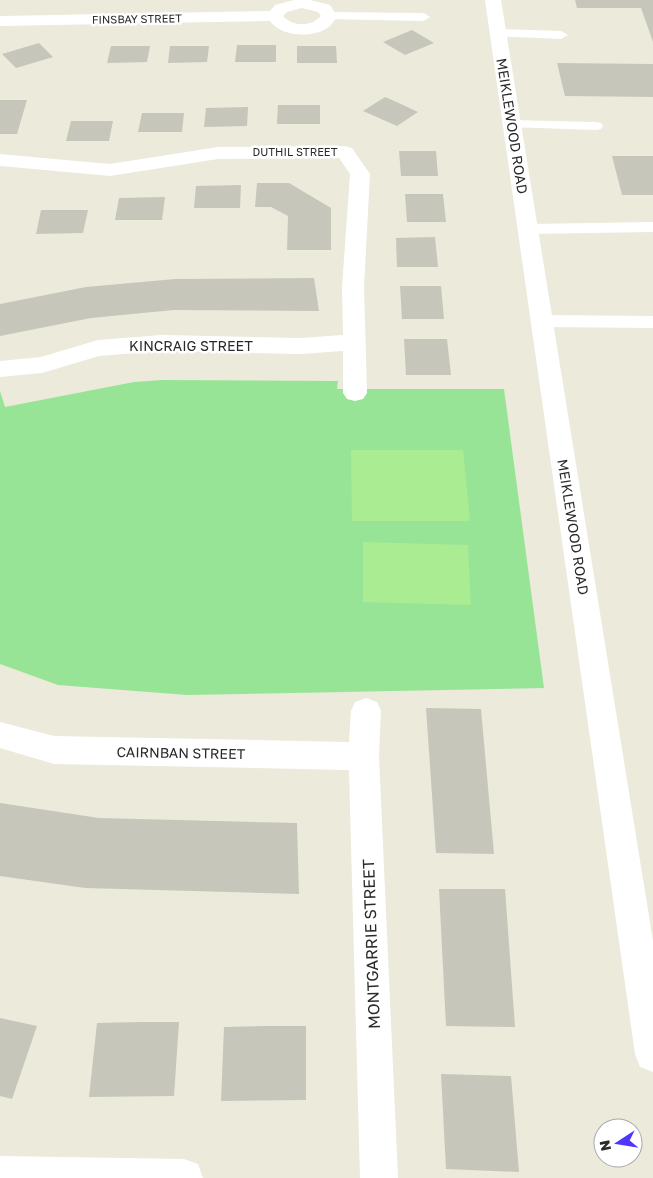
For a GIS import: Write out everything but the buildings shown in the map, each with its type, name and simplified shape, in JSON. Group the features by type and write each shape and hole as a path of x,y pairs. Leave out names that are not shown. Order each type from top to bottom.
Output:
{"street":[{"name":"MEIKLEWOOD ROAD","path":"493,0 653,1054"},
{"name":"FINSBAY STREET","path":"0,21 275,16 277,12 287,5 302,3 324,8 329,16"},
{"path":"275,16 281,24 297,29 316,27 323,24 329,16"},
{"name":"DUTHIL STREET","path":"0,160 110,170 218,153 345,152 360,174 353,287 356,342 355,393"},
{"name":"KINCRAIG STREET","path":"0,368 42,365 98,348 152,344 300,346 356,342"},
{"name":"MONTGARRIE STREET","path":"366,711 364,756 379,1178"},
{"name":"CAIRNBAN STREET","path":"0,735 54,750 364,756"},
{"path":"0,1175 184,1178"}],"lane":[{"path":"329,16 424,17"},
{"path":"498,33 562,34"},
{"path":"512,124 596,126"},
{"path":"527,228 653,227"},
{"path":"541,321 653,322"}],"green space":[{"path":"162,380 338,381 337,389 504,389 544,688 187,695 58,685 0,664 0,391 5,407 134,382"},
{"path":"351,450 463,450 470,521 352,521"},
{"path":"363,542 468,545 471,605 363,602"}]}
